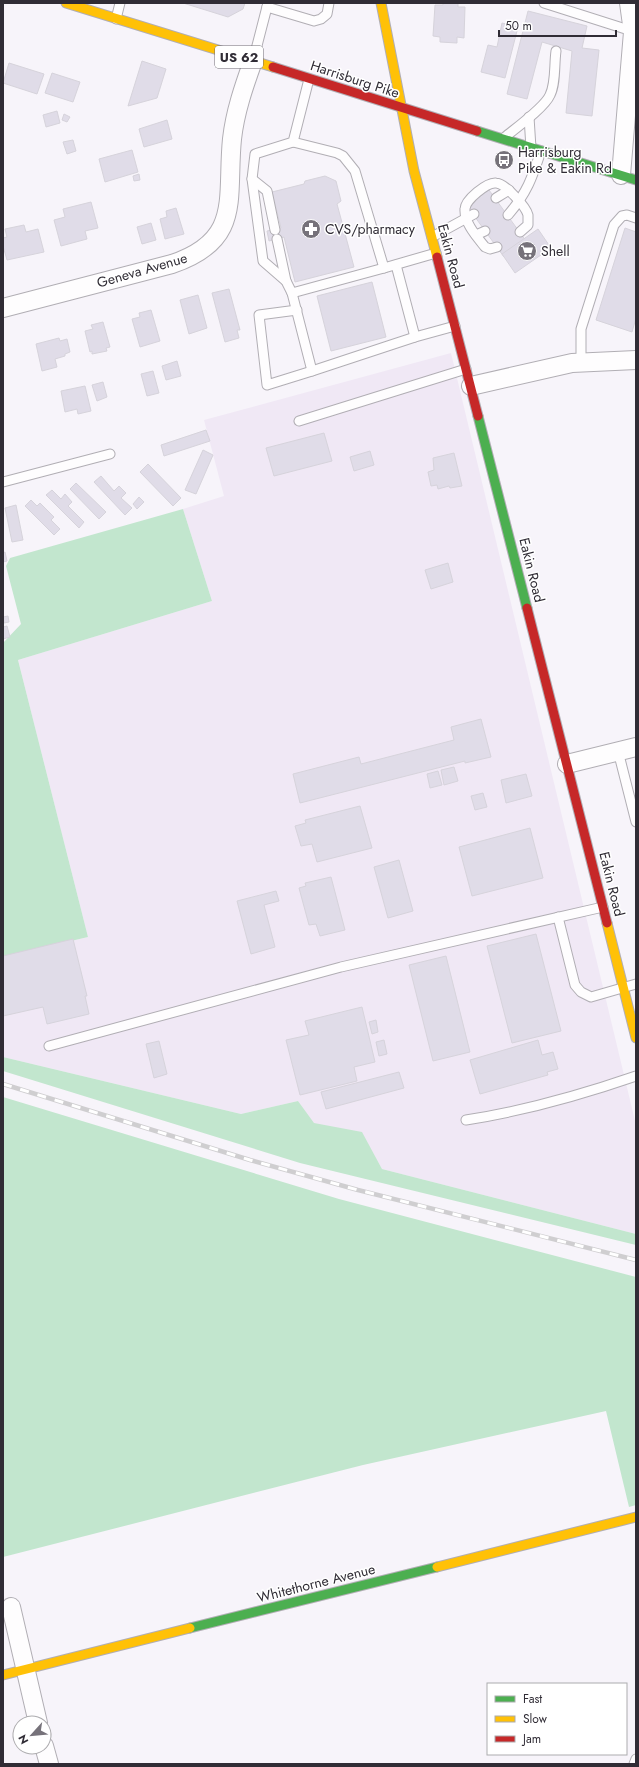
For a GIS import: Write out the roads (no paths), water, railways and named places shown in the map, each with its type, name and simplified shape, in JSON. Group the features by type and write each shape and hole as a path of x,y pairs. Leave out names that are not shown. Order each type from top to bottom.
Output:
{"street":[{"name":"Harrisburg Pike","path":"66,3 401,108 628,177"},
{"name":"Eakin Road","path":"381,3 414,171 471,386 636,1038"},
{"path":"628,177 635,32 629,3"},
{"name":"Geneva Avenue","path":"3,308 172,264 183,260 207,246 224,224 228,211 230,197 232,138 243,91 253,62"},
{"path":"471,386 581,363 636,360"},
{"path":"567,764 636,746"},
{"name":"Whitethorne Avenue","path":"3,1675 636,1517"},
{"path":"11,1607 36,1715"}],"lane":[{"path":"116,19 120,3"},
{"path":"253,62 268,5 314,21 321,19 327,14 328,3"},
{"path":"544,3 635,32"},
{"path":"503,139 529,117 550,96 556,51"},
{"path":"293,142 309,79"},
{"path":"529,117 531,148"},
{"path":"286,281 263,261 252,179 255,154 293,142 337,153 342,156 355,171 384,268"},
{"path":"508,215 519,202 529,186 541,151"},
{"path":"252,179 267,191 275,230"},
{"path":"497,247 490,249 485,247 476,235 470,216 465,208 468,200 488,185 497,182 507,187 528,214 528,225 520,232"},
{"path":"496,198 509,190"},
{"path":"581,363 581,328 615,223 622,216 627,215 636,218"},
{"path":"432,237 470,216"},
{"path":"476,235 485,230"},
{"path":"277,239 286,281 292,293 297,310 312,371"},
{"path":"292,293 436,253"},
{"path":"396,265 415,337"},
{"path":"297,310 258,314 267,385 415,337 455,326"},
{"path":"299,420 466,369"},
{"path":"3,476 3,482 110,454"},
{"path":"618,751 636,822"},
{"path":"49,1046 341,967 604,907"},
{"path":"558,917 575,986 581,992 591,997 636,984"},
{"path":"466,1120 506,1114 636,1076"},
{"path":"634,1764 636,1760"}],"railway":[{"path":"3,1084 250,1160 358,1190 636,1260"}],"place":[{"name":"Harrisburg Pike & Eakin Rd","path":"504,160"},
{"name":"CVS/pharmacy","path":"311,229"},
{"name":"Shell","path":"527,251"}]}
